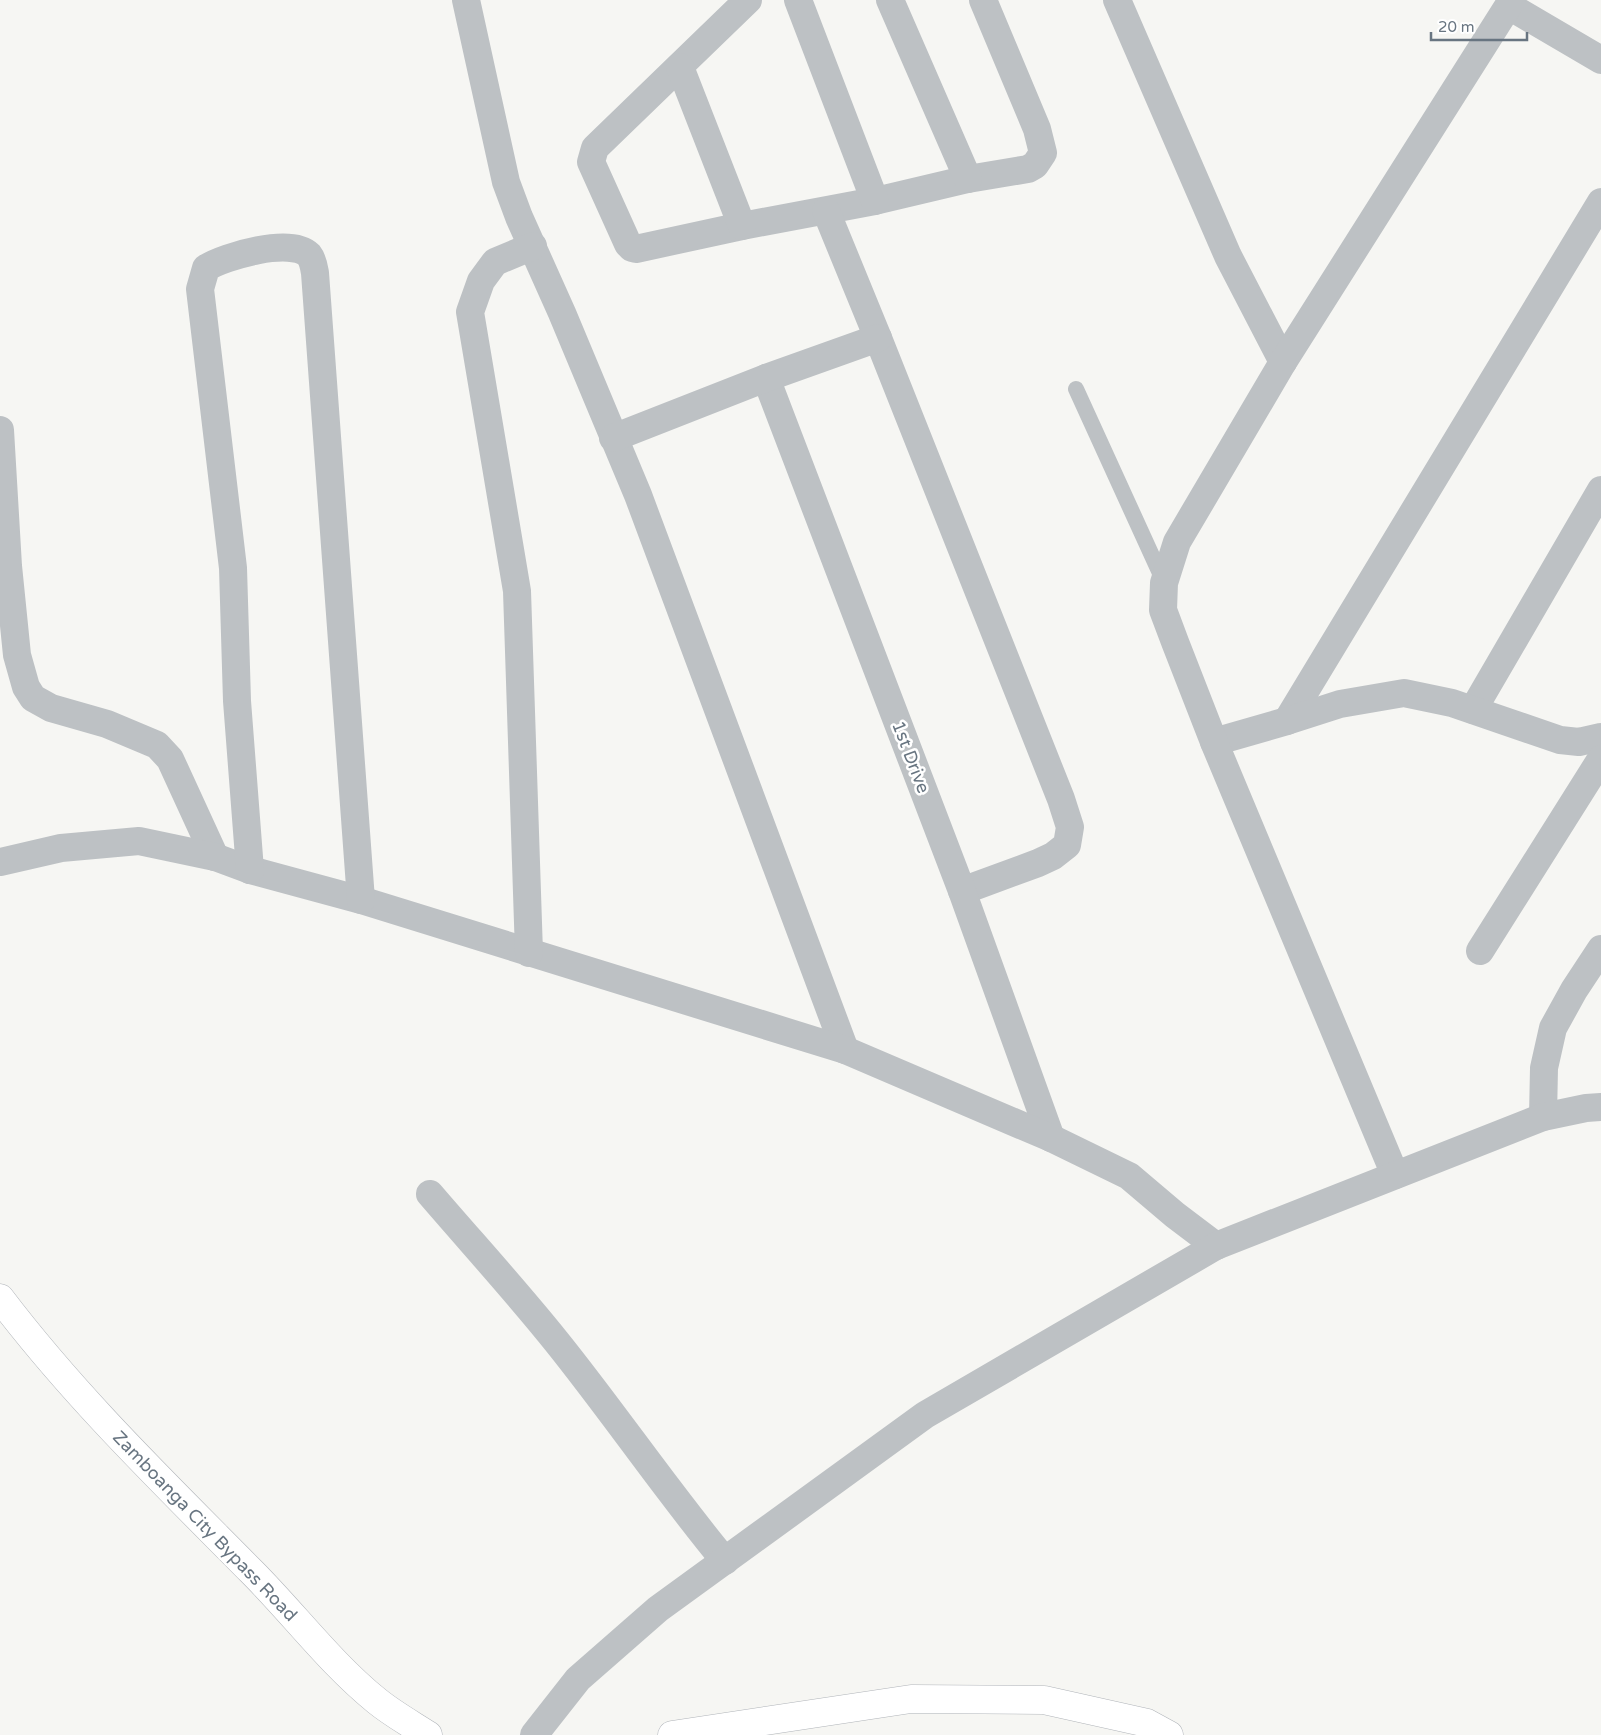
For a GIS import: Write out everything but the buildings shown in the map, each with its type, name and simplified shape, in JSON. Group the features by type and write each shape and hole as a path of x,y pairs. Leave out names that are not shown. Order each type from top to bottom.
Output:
{"main road":[{"name":"Zamboanga City Bypass Road","path":"0,1298 22,1328 117,1436 271,1591 321,1648 377,1702 428,1735"},
{"path":"672,1735 911,1699 1044,1700 1147,1724 1169,1735"}],"street":[{"path":"466,0 506,182 519,217 638,495 845,1050"},
{"path":"748,0 595,148 591,162 628,244 632,248 636,249 742,226 826,211 968,179 1028,169 1035,165 1042,153 1037,129 983,0"},
{"path":"798,0 874,201"},
{"path":"890,0 968,179"},
{"path":"1117,0 1228,256 1283,362"},
{"path":"1395,1175 1214,742 1163,610 1164,583 1177,542 1283,362 1510,3 1601,60"},
{"path":"680,67 742,226"},
{"path":"1287,721 1601,202"},
{"path":"826,211 1061,799 1070,827 1068,845 1053,856 962,891"},
{"path":"529,953 517,591 470,312 481,281 495,262 533,246"},
{"path":"250,870 236,701 233,568 200,289 206,268 218,261 254,250 289,249 304,251 311,256 315,273 361,900"},
{"path":"613,438 766,378 878,338"},
{"name":"1st Drive","path":"766,378 962,891 1051,1138"},
{"path":"0,430 8,566 18,655 26,687 33,698 51,708 107,724 157,745 170,759 215,857"},
{"path":"1473,710 1601,490"},
{"path":"1214,742 1340,704 1404,693 1452,703 1560,740 1579,742 1601,738"},
{"path":"1480,951 1601,759"},
{"path":"0,862 61,848 139,841 215,857 250,870 361,900 845,1050 1051,1138 1129,1176 1175,1215 1216,1246"},
{"path":"1543,1117 1544,1068 1553,1028 1574,990 1601,949"},
{"path":"534,1735 578,1679 658,1610 925,1415 1216,1246 1543,1117 1586,1108 1601,1107"},
{"path":"430,1194 556,1340 634,1442 686,1515 725,1561"}],"lane":[{"path":"1076,389 1164,583"}]}
